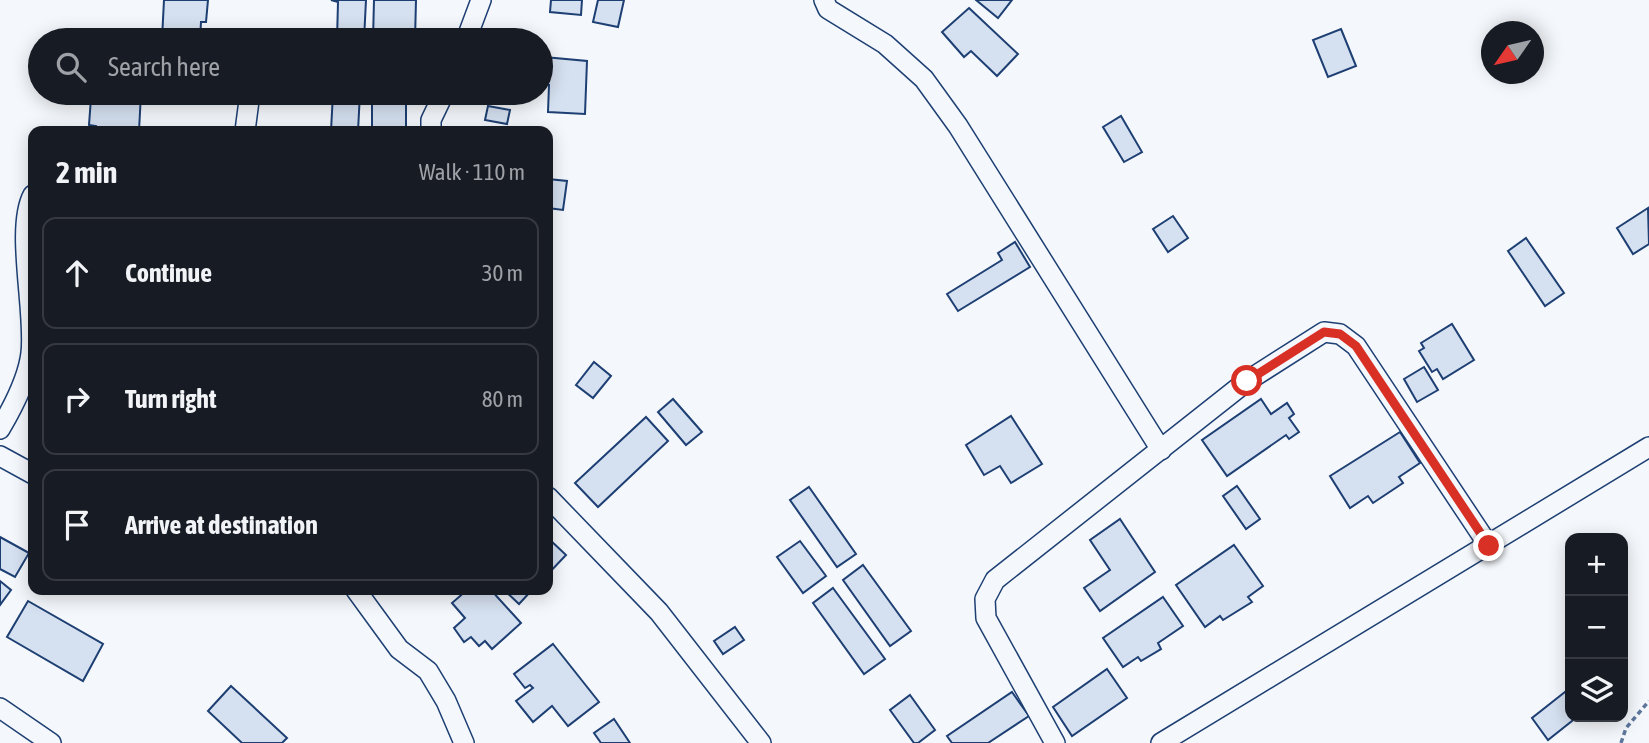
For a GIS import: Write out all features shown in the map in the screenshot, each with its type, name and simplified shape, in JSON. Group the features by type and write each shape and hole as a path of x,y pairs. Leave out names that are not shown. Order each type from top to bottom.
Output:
{"street":[{"path":"470,28 481,0"},
{"path":"824,0 828,9 885,44 924,79 958,126 1161,450"},
{"path":"246,126 248,105"},
{"path":"431,126 438,105"},
{"path":"28,221 28,251"},
{"path":"1055,743 986,618 985,599 995,580 1247,381 1324,332 1340,334 1356,346 1489,546"},
{"path":"0,429 19,392 28,365"},
{"path":"1161,743 1649,447"},
{"path":"0,456 28,471"},
{"path":"553,502 659,612 761,743"},
{"path":"360,595 399,649 428,671 446,701 464,743"},
{"path":"0,708 51,743"}],"path":[{"path":"1621,743 1626,728 1649,701"}],"building":[{"path":"164,0 208,0 206,22 201,22 201,28 163,28"},
{"path":"331,0 366,0 365,28 337,28 338,2"},
{"path":"374,0 416,0 415,28 373,28"},
{"path":"551,0 582,0 581,15 550,12"},
{"path":"598,0 624,0 618,27 593,22"},
{"path":"976,0 1012,0 998,18"},
{"path":"969,8 1018,54 997,76 971,51 964,57 942,32"},
{"path":"1341,29 1356,66 1328,77 1313,40"},
{"path":"553,58 587,61 585,114 548,112 548,105 553,105"},
{"path":"90,105 140,105 139,126 89,125"},
{"path":"332,105 359,105 358,126 331,126"},
{"path":"372,105 406,105 406,126 372,126"},
{"path":"488,106 510,110 507,124 485,120"},
{"path":"1121,116 1142,152 1124,162 1103,127"},
{"path":"553,180 567,181 563,210 553,209"},
{"path":"1648,208 1649,244 1633,254 1617,228"},
{"path":"1173,216 1188,238 1168,252 1153,229"},
{"path":"1526,238 1564,293 1545,306 1508,251"},
{"path":"1015,242 1030,267 958,311 947,294 1002,260 998,253"},
{"path":"1452,324 1474,360 1443,379 1437,369 1432,372 1419,351 1424,348 1421,343"},
{"path":"594,362 611,376 593,398 576,385"},
{"path":"1424,367 1438,390 1417,402 1404,379"},
{"path":"673,399 702,432 686,445 658,412"},
{"path":"1261,399 1271,414 1287,403 1294,414 1289,418 1299,432 1289,439 1286,435 1227,476 1202,440"},
{"path":"1011,416 1042,464 1011,483 1000,466 984,475 966,445"},
{"path":"646,417 668,441 598,507 575,483"},
{"path":"1400,432 1420,463 1399,477 1403,483 1373,503 1368,496 1350,508 1330,476"},
{"path":"1237,486 1260,519 1246,529 1223,496"},
{"path":"809,487 856,554 837,567 790,500"},
{"path":"1120,519 1155,572 1100,611 1084,588 1110,570 1090,540"},
{"path":"0,537 28,552 15,577 0,569"},
{"path":"800,541 826,576 803,593 777,557"},
{"path":"553,543 566,555 553,569"},
{"path":"1234,545 1263,586 1248,597 1252,602 1223,620 1220,616 1205,627 1176,585"},
{"path":"863,565 911,631 890,646 843,580"},
{"path":"0,581 11,590 0,605"},
{"path":"833,588 885,659 864,674 813,603"},
{"path":"461,595 496,595 521,623 492,649 485,641 479,646 471,637 464,642 454,628 465,618 452,603"},
{"path":"509,595 527,595 519,604"},
{"path":"1163,597 1183,626 1158,643 1161,649 1141,661 1138,657 1123,667 1103,638"},
{"path":"28,601 103,644 83,681 7,637"},
{"path":"735,627 744,640 723,654 714,641"},
{"path":"553,644 599,702 568,726 552,706 533,722 516,701 533,688 530,685 525,688 514,674"},
{"path":"1107,669 1127,698 1072,736 1053,707"},
{"path":"231,686 287,738 282,743 242,743 208,711"},
{"path":"1012,692 1029,716 988,743 952,743 947,736"},
{"path":"1565,692 1565,722 1571,722 1548,740 1532,718"},
{"path":"910,695 935,730 918,743 914,743 890,710"},
{"path":"614,719 630,743 601,743 594,733"}],"route":[{"path":"1247,381 1324,332 1340,334 1356,346 1489,546"}]}
